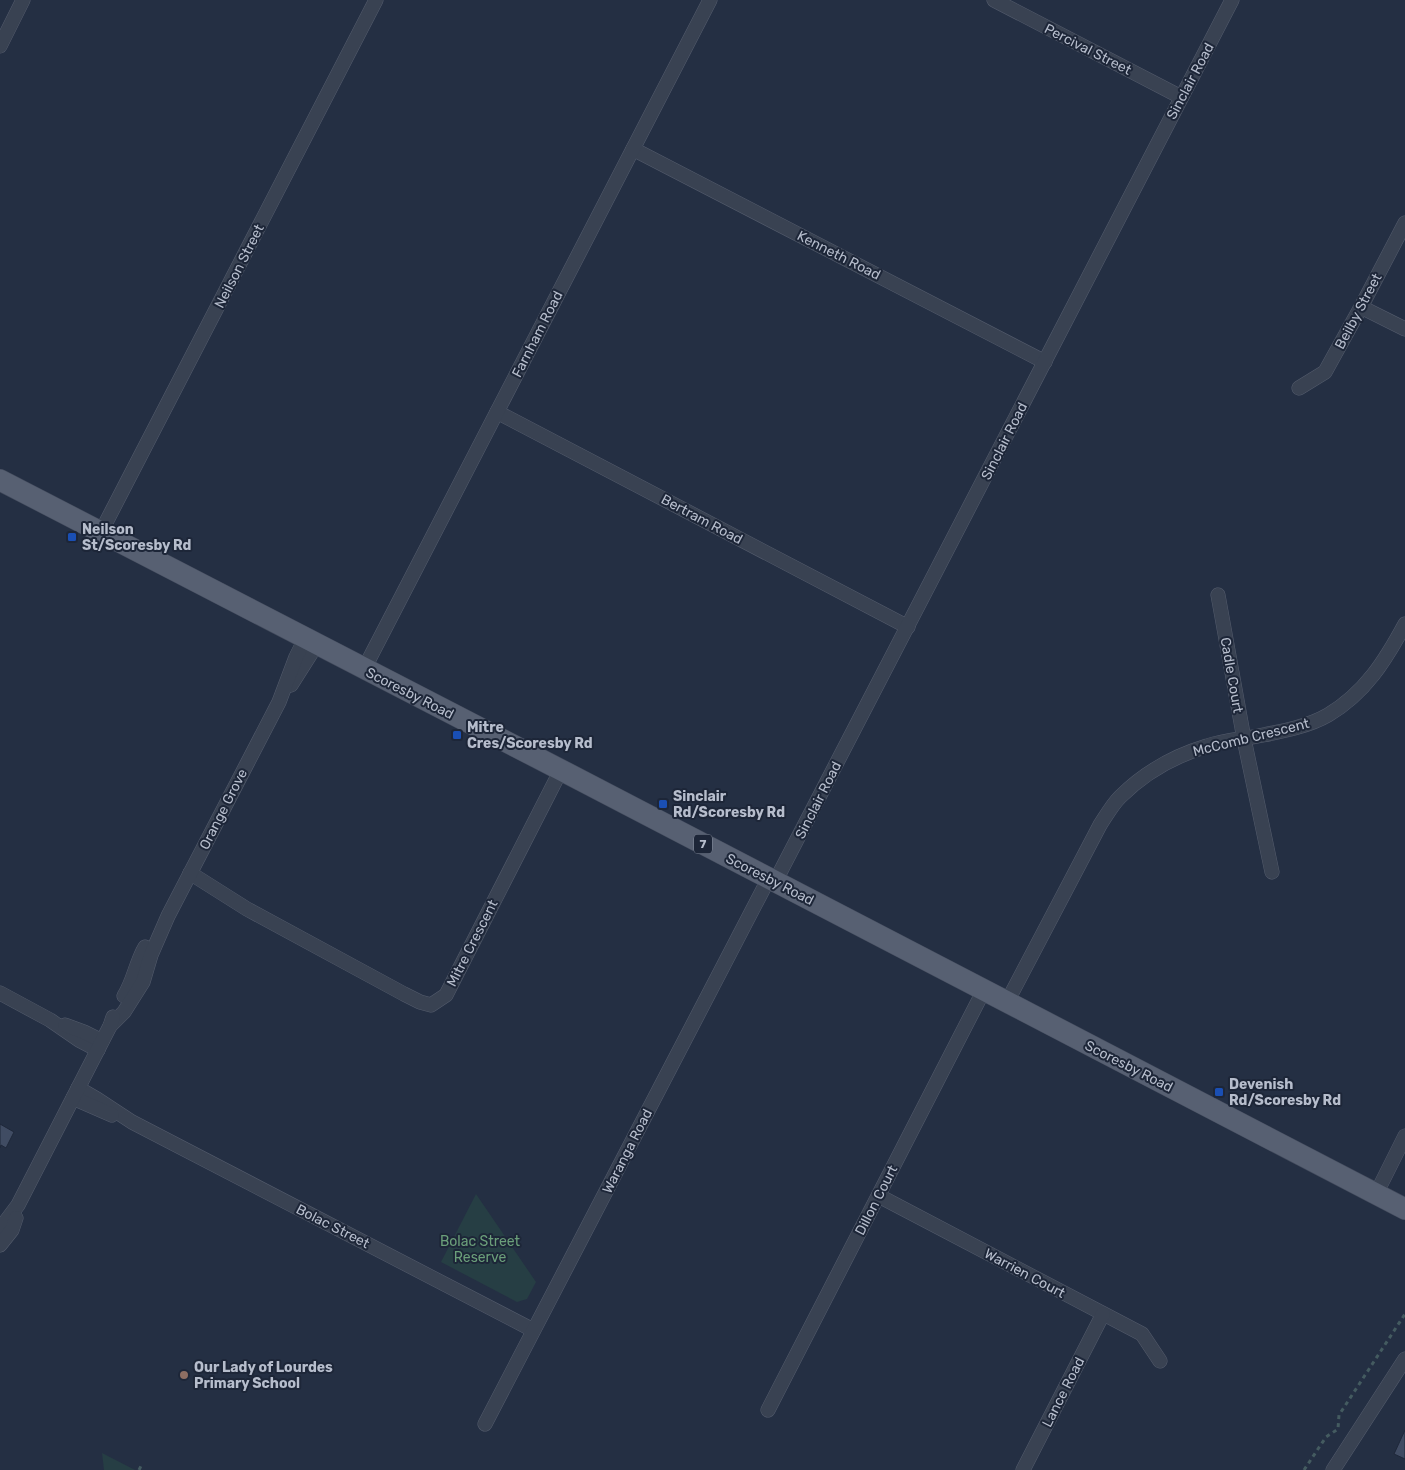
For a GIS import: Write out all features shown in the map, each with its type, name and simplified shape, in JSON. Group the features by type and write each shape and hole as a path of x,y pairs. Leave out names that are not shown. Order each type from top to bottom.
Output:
{"main road":[{"name":"Scoresby Road","path":"0,480 1405,1210"}],"street":[{"path":"0,46 24,0"},
{"name":"Neilson Street","path":"101,532 376,0"},
{"name":"Farnham Road","path":"364,669 710,0"},
{"name":"Percival Street","path":"994,0 1181,97"},
{"name":"Sinclair Road","path":"772,880 908,627 1232,0"},
{"name":"Kenneth Road","path":"632,149 1045,362"},
{"name":"Beilby Street","path":"1299,388 1325,372 1405,223"},
{"path":"1361,307 1405,330"},
{"name":"Bertram Road","path":"497,412 908,627"},
{"name":"Cadle Court","path":"1218,595 1244,739 1272,872"},
{"name":"McComb Crescent","path":"1007,1002 1100,825 1119,798 1142,778 1162,764 1180,755 1208,745 1299,727 1327,716 1369,682 1383,664 1405,624"},
{"name":"Orange Grove","path":"0,1229 18,1205 110,1026 124,1012 143,982 151,955 168,916 279,702 307,662 311,641"},
{"name":"Mitre Crescent","path":"188,878 404,994 431,1005 446,994 561,770"},
{"name":"Waranga Road","path":"485,1424 772,880"},
{"name":"Dillon Court","path":"768,1410 984,990"},
{"path":"0,993 50,1020 84,1032 100,1046"},
{"name":"Bolac Street","path":"76,1093 97,1099 132,1122 533,1330"},
{"path":"1376,1194 1405,1136"},
{"name":"Warrien Court","path":"879,1196 1142,1334 1160,1361"},
{"name":"Orange Grove","path":"0,1245 12,1230 18,1205"},
{"name":"Lance Road","path":"1023,1470 1103,1314"},
{"path":"1333,1470 1405,1359"}],"path":[{"path":"1304,1470 1326,1437 1338,1429 1339,1415 1405,1314"},
{"path":"140,1470 142,1464"}],"green space":[{"name":"Bolac Street Reserve","path":"476,1194 536,1282 527,1299 517,1302 441,1262"},
{"path":"102,1453 135,1470 104,1470"}],"building":[{"path":"0,1124 14,1132 6,1148 1,1145 0,1148"},
{"path":"1405,1430 1405,1459 1394,1454"}],"place":[{"name":"Neilson St/Scoresby Rd","path":"72,537"},
{"name":"Mitre Cres/Scoresby Rd","path":"457,735"},
{"name":"Sinclair Rd/Scoresby Rd","path":"663,804"},
{"name":"Devenish Rd/Scoresby Rd","path":"1219,1092"},
{"name":"Our Lady of Lourdes Primary School","path":"184,1375"}]}
